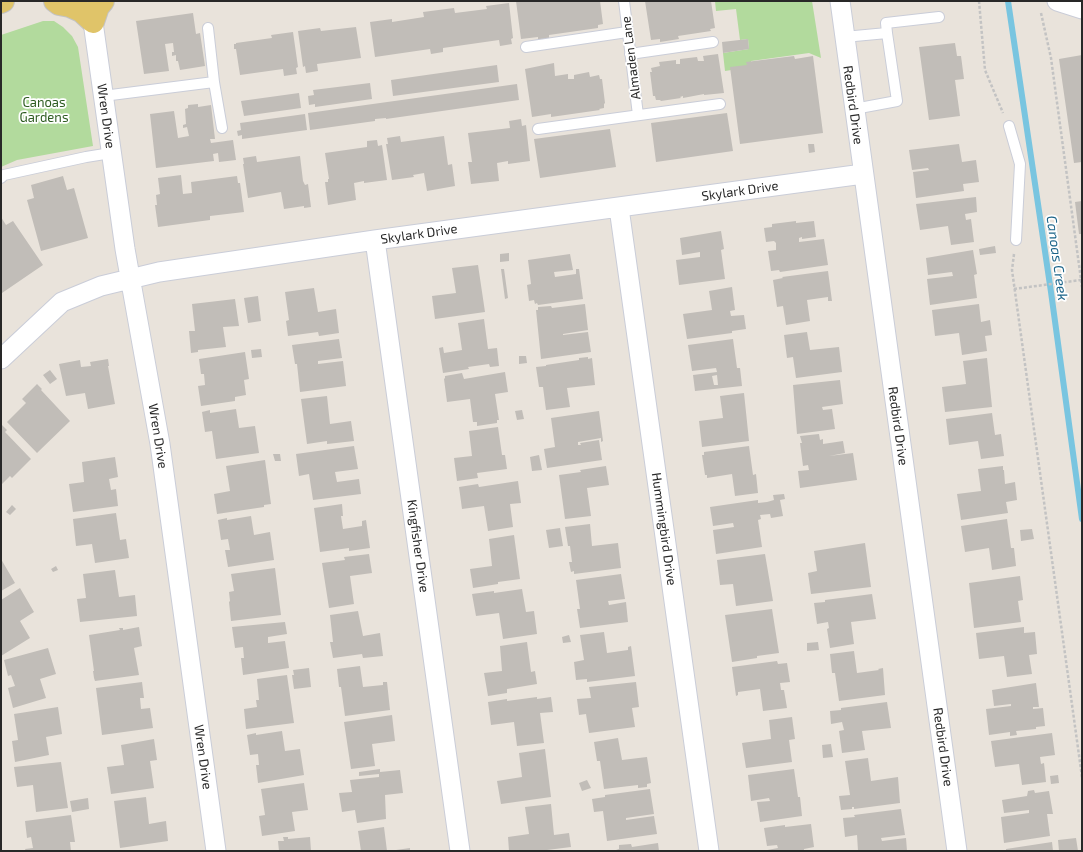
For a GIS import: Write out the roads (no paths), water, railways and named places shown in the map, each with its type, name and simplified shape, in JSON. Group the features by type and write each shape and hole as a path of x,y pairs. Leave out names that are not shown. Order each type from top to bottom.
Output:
{"main road":[{"path":"55,1 59,4 70,6 80,11 93,22 98,7 103,1"}],"street":[{"name":"Redbird Drive","path":"840,1 957,851"},
{"path":"1057,1 1082,9"},
{"name":"Wren Drive","path":"93,22 130,279 160,444 216,851"},
{"name":"Skylark Drive","path":"1,359 62,302 101,286 159,272 375,240 863,174"},
{"name":"Hummingbird Drive","path":"619,208 709,851"},
{"name":"Kingfisher Drive","path":"375,240 460,851"}],"lane":[{"name":"Almaden Lane","path":"624,1 638,115"},
{"path":"854,109 897,101 886,23 939,17"},
{"path":"208,28 214,82 222,128"},
{"path":"526,47 627,32"},
{"path":"844,37 887,33"},
{"path":"630,54 713,42"},
{"path":"103,96 214,82"},
{"path":"538,129 720,104"},
{"path":"1009,126 1020,164 1016,240"},
{"path":"1,178 19,172 111,153"}],"waterway":[{"name":"Canoas Creek","path":"1008,1 1051,292 1082,519"}],"park label":[{"name":"Canoas Gardens","path":"44,110"}]}
